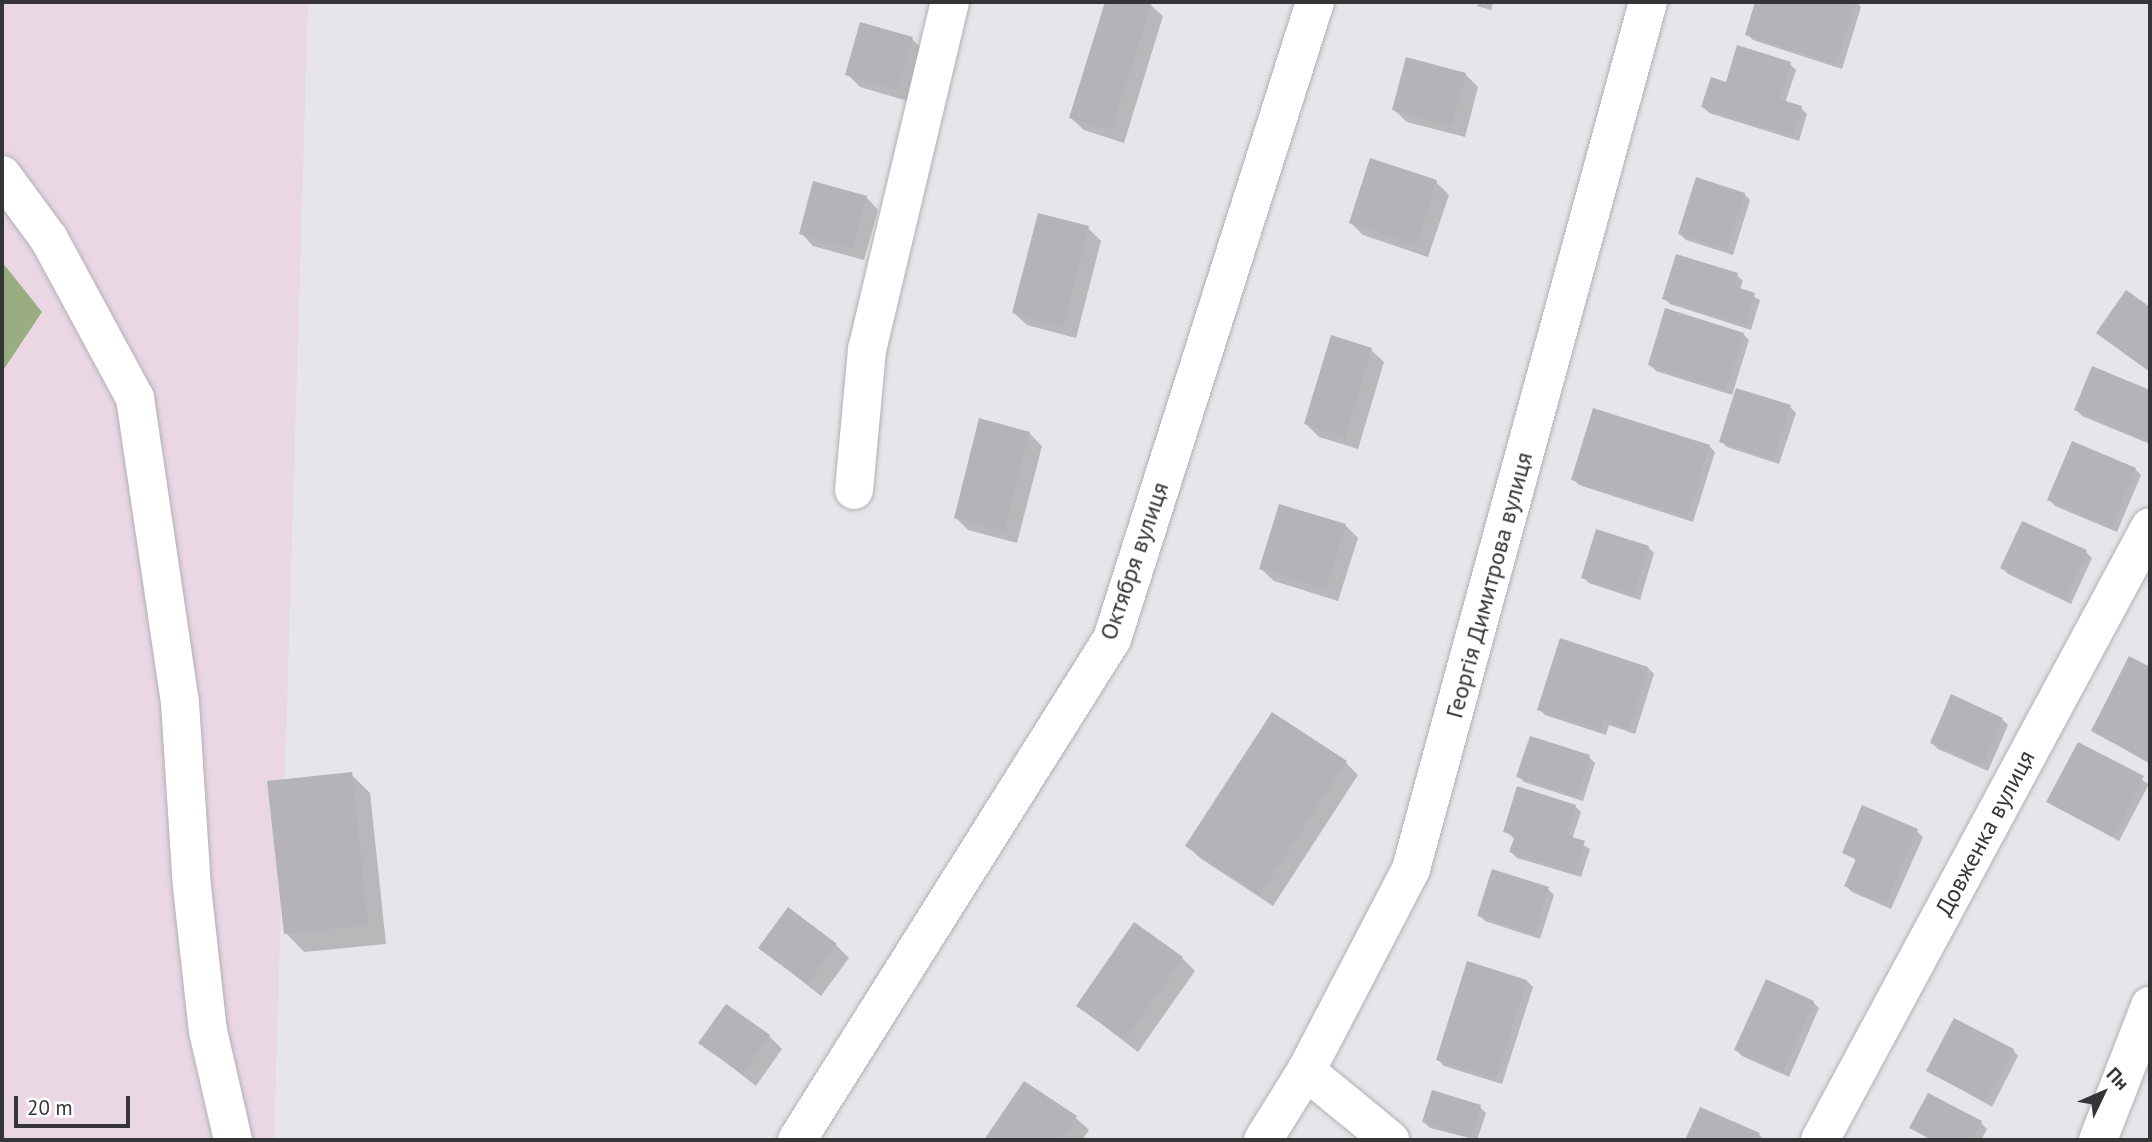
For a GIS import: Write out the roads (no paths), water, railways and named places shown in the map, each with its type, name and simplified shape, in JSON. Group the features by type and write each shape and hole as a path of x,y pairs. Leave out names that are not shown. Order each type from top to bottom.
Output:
{"street":[{"path":"854,490 867,351 950,2"},
{"name":"Октября вулиця","path":"797,1140 1112,639 1315,2"},
{"name":"Георгія Димитрова вулиця","path":"1263,1140 1306,1071 1411,869 1648,2"},
{"path":"2,175 49,239 135,398 180,703 192,887 208,1031 233,1140"},
{"name":"Довженка вулиця","path":"1820,1140 2150,527"},
{"path":"2098,1140 2150,1006"},
{"path":"1306,1071 1390,1140"}]}
